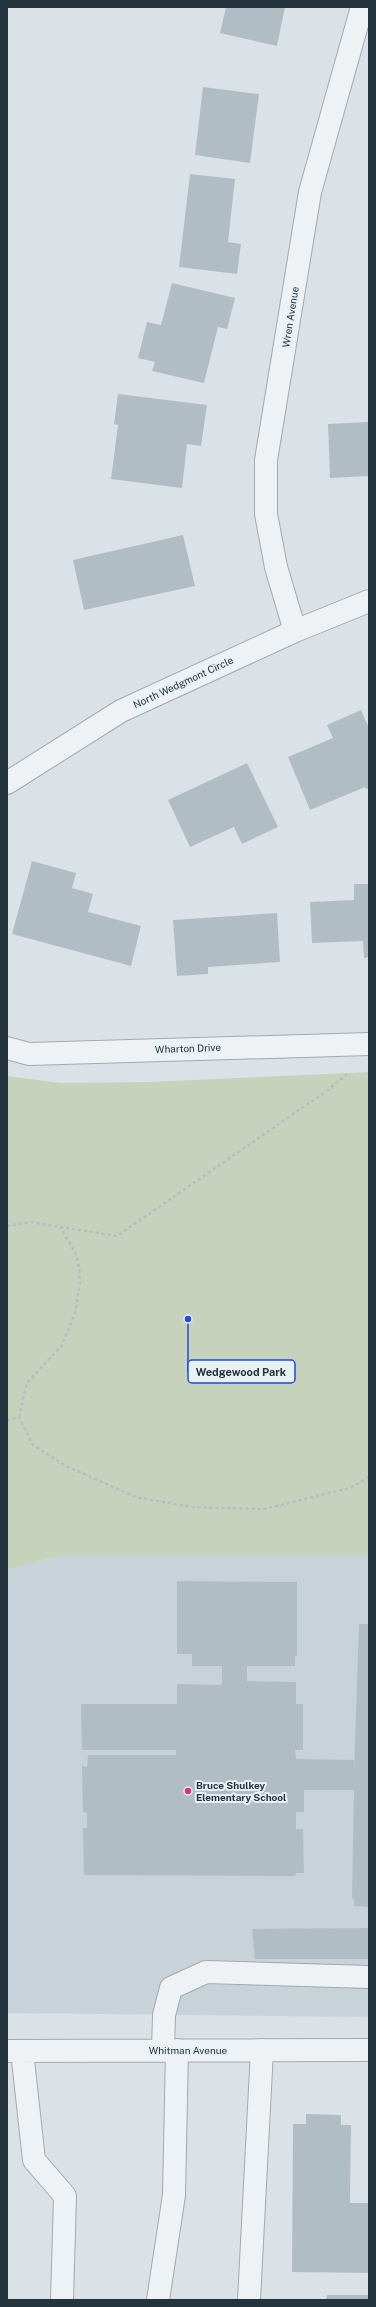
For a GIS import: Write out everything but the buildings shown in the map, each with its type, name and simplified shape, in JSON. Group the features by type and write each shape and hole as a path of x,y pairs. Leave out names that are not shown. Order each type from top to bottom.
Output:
{"street":[{"name":"Wren Avenue","path":"295,631 276,567 266,514 266,460 310,192 362,7"},
{"name":"North Wedgmont Circle","path":"7,783 121,711 295,631 369,601"},
{"name":"Wharton Drive","path":"7,1048 29,1054 369,1044"},
{"path":"158,2300 174,2194 170,2050 164,2015 171,1988 206,1972 369,1977"},
{"path":"249,2300 262,2050"},
{"name":"Whitman Avenue","path":"15,2051 369,2050"},
{"path":"15,2051 34,2160 65,2196 62,2300"}],"path":[{"path":"7,1226 30,1222 117,1236 328,1090 352,1069"},
{"path":"59,1226 76,1254 80,1266 77,1307 62,1345 27,1383 19,1417 33,1445 66,1466 136,1497 191,1507 264,1509 350,1488 369,1477"},
{"path":"7,1421 19,1417"}],"shaded area":[{"name":"Bruce Shulkey Elementary School","path":"58,1556 369,1556 369,2017 7,2013 7,1570"}],"green space":[{"path":"369,1072 369,1556 58,1556 7,1570 7,1076 60,1083 149,1082"}],"place":[{"name":"Wedgewood Park","path":"188,1319"},
{"name":"Bruce Shulkey Elementary School","path":"188,1791"}]}
